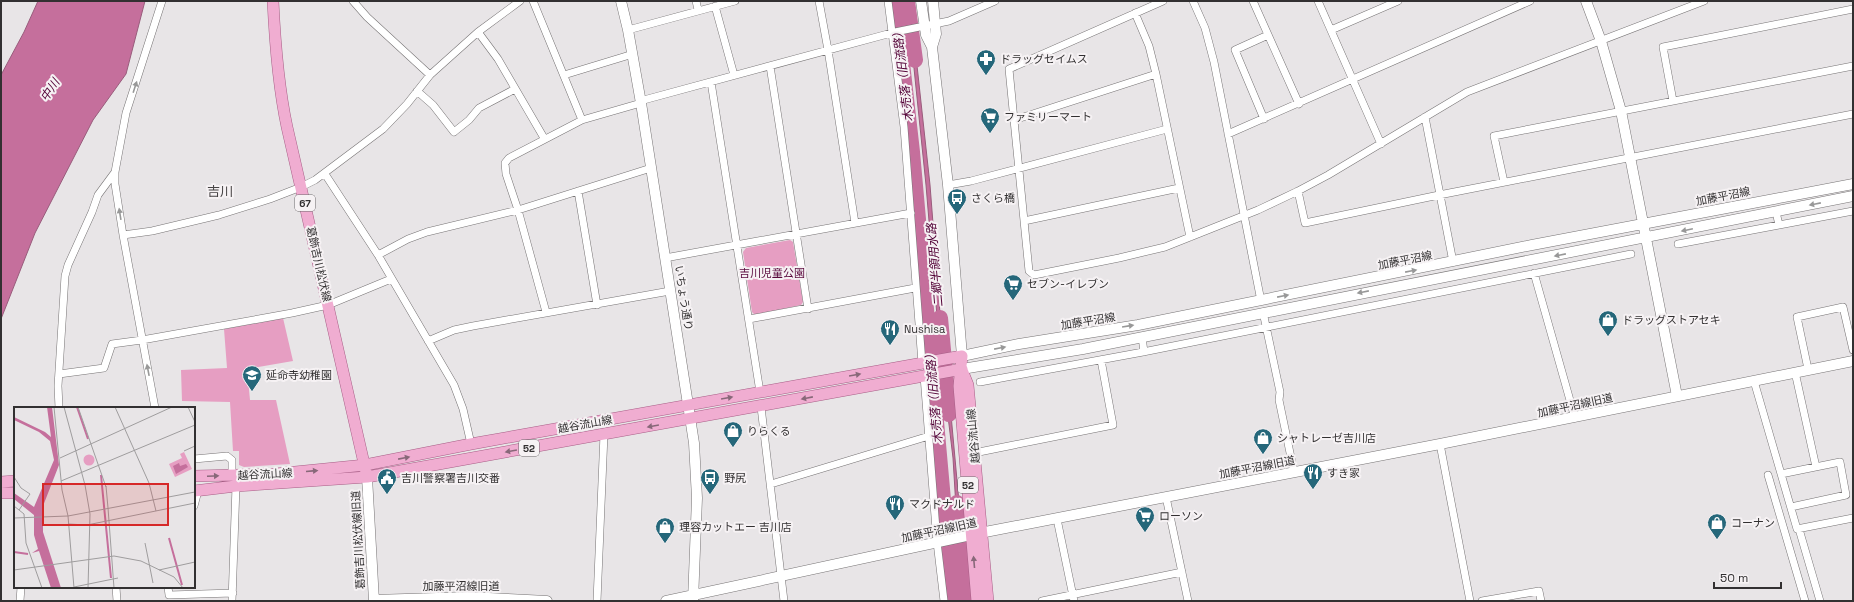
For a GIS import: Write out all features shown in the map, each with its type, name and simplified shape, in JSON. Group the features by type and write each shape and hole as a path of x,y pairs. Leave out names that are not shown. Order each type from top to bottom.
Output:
{"main road":[{"name":"葛飾吉川松伏線","path":"273,1 280,94 367,477"},
{"name":"越谷流山線","path":"195,476 275,474 365,465 471,444 962,356 962,369 959,386 977,601"},
{"name":"越谷流山線","path":"196,490 367,477 962,369"},
{"name":"越谷流山線","path":"962,369 968,385 974,453 972,535 988,601"},
{"path":"1,482 14,481"},
{"path":"1,494 14,493"}],"street":[{"path":"156,407 123,236 115,184 115,172 126,113 162,1"},
{"path":"353,1 367,17 430,75"},
{"path":"533,1 582,120"},
{"name":"いちょう通り","path":"621,1 633,54 641,102 694,443 697,498 693,598"},
{"path":"696,1 698,10"},
{"path":"628,30 735,1"},
{"path":"818,1 828,50 855,223"},
{"path":"888,1 894,32 911,213 915,288 922,363"},
{"path":"921,1 925,25 936,34 932,47 948,185 962,356"},
{"path":"925,25 932,1"},
{"path":"546,312 518,210 506,174 505,163 509,158 544,138 582,120 734,75 894,32 950,21 996,1"},
{"path":"1163,1 1009,69 1029,271 1034,275 1149,251 1190,237 1298,191 1381,144 1467,92 1704,1"},
{"path":"1193,1 1211,50 1261,301"},
{"path":"1253,1 1298,104"},
{"path":"1318,1 1381,144"},
{"path":"1331,30 1398,1"},
{"path":"1228,134 1353,80 1516,4 1530,1"},
{"path":"1586,1 1601,41 1621,111 1677,396"},
{"path":"123,236 152,231 220,215 301,187 325,174 383,129 407,104 430,75 478,32 516,2"},
{"path":"715,6 734,75"},
{"path":"1673,101 1663,47 1853,9"},
{"path":"1135,13 1150,46 1190,237"},
{"path":"478,32 498,59 544,138"},
{"path":"1264,119 1235,50 1268,35"},
{"path":"564,75 633,54"},
{"path":"770,66 808,308"},
{"path":"1504,182 1494,136 1853,66"},
{"path":"1014,120 1156,74"},
{"path":"711,82 760,392"},
{"path":"417,91 433,105 454,132 470,120 479,108 515,89"},
{"path":"1298,191 1305,223 1504,182 1853,114"},
{"path":"1425,117 1453,262"},
{"path":"948,185 971,181 1167,129"},
{"path":"378,255 408,239 427,232 518,210 651,168"},
{"path":"59,407 59,374 65,276 68,265 98,195 115,172"},
{"path":"325,174 378,255 454,386 463,409 471,444"},
{"name":"加藤平沼線","path":"962,356 1261,301 1644,224 1853,184"},
{"path":"1024,221 1179,188"},
{"path":"578,191 597,305"},
{"path":"962,369 1083,349 1456,274 1593,249 1853,196"},
{"path":"1678,244 1853,210"},
{"path":"1776,212 1779,225"},
{"path":"665,258 911,213"},
{"path":"1593,249 1596,261"},
{"path":"980,382 1144,352 1631,254"},
{"path":"1534,273 1575,418"},
{"path":"1456,274 1459,289"},
{"path":"59,374 100,370 104,368 112,344 292,313 328,305 391,279"},
{"path":"749,319 915,288"},
{"path":"428,341 454,330 546,312 597,305 670,291"},
{"path":"1808,370 1797,317 1844,307 1853,350"},
{"path":"1263,312 1280,392 1279,400 1294,472"},
{"path":"1142,337 1144,352"},
{"path":"974,453 1113,425 1101,360"},
{"name":"加藤平沼線旧道","path":"666,601 693,598 782,576 939,541 1575,418 1853,360"},
{"path":"1795,372 1816,467"},
{"path":"926,375 929,436 944,601"},
{"path":"1754,380 1797,529 1799,529 1820,601"},
{"path":"761,406 784,601"},
{"path":"597,601 604,434"},
{"path":"771,484 929,436"},
{"path":"1440,444 1470,601"},
{"path":"195,459 227,456 232,460 232,475"},
{"path":"1781,474 1840,462 1846,495 1791,507"},
{"path":"1768,475 1805,601"},
{"name":"葛飾吉川松伏線旧道","path":"367,477 374,600"},
{"path":"232,601 236,486"},
{"path":"1166,497 1188,601"},
{"path":"1799,529 1853,518"},
{"path":"1057,519 1073,598"},
{"path":"1042,601 1073,598 1182,572"},
{"path":"20,588 20,601"},
{"path":"116,588 117,601"},
{"path":"168,588 169,595 233,593"},
{"path":"1482,601 1539,591 1541,601"},
{"name":"加藤平沼線旧道","path":"374,600 468,597 547,601"}],"green space":[{"name":"吉川児童公園","path":"790,240 793,242 803,302 801,305 755,315 752,312 743,252 746,248"},
{"path":"283,318 293,361 247,369 250,400 276,400 290,464 244,467 239,465 239,451 233,451 230,402 182,401 181,370 227,368 224,329"}],"water":[{"name":"中川","path":"38,1 145,1 126,74 93,120 35,233 1,319 1,75 24,32"},
{"path":"914,38 930,185 942,339 939,340 926,185 911,39"},
{"path":"945,391 949,393 961,524 957,524 953,458"},
{"path":"959,549 962,549 967,601 963,601"}],"waterway":[{"name":"木売落（旧流路）","path":"895,1 912,152 952,601"},
{"name":"二郷半領用水路","path":"907,1 915,60"},
{"name":"二郷半領用水路","path":"940,318 949,414"},
{"name":"二郷半領用水路","path":"957,503 965,601"}],"place":[{"name":"ドラッグセイムス","path":"986,76"},
{"name":"ファミリーマート","path":"990,134"},
{"name":"さくら橋","path":"957,215"},
{"name":"セブン-イレブン","path":"1013,301"},
{"name":"ドラッグストアセキ","path":"1608,337"},
{"name":"Nushisa","path":"890,346"},
{"name":"延命寺幼稚園","path":"252,392"},
{"name":"りらくる","path":"733,448"},
{"name":"シャトレーゼ吉川店","path":"1263,455"},
{"name":"すき家","path":"1313,490"},
{"name":"吉川警察署吉川交番","path":"387,495"},
{"name":"野尻","path":"710,495"},
{"name":"マクドナルド","path":"895,521"},
{"name":"ローソン","path":"1145,533"},
{"name":"コーナン","path":"1717,540"},
{"name":"理容カットエー 吉川店","path":"665,544"}],"district":[{"name":"吉川","path":"220,191"}]}
